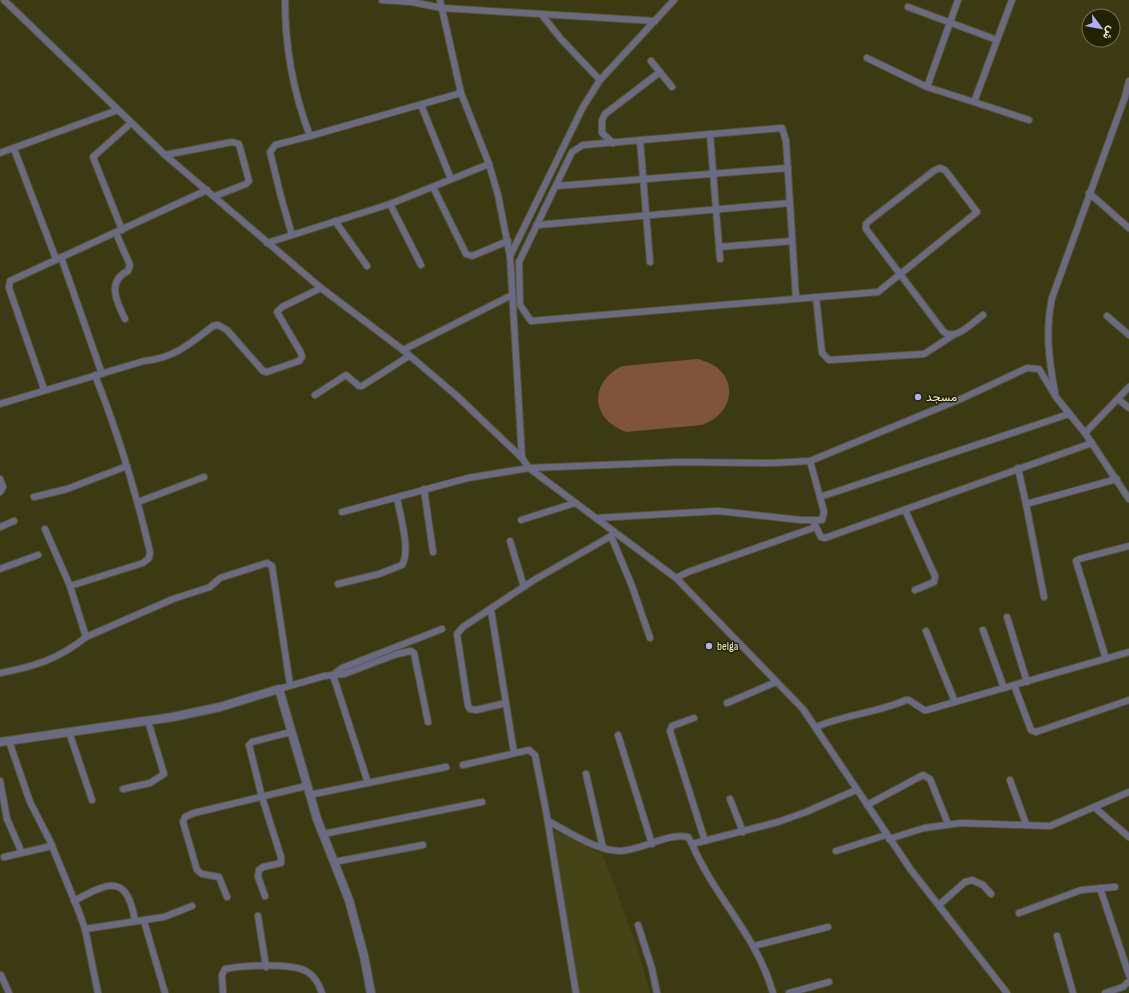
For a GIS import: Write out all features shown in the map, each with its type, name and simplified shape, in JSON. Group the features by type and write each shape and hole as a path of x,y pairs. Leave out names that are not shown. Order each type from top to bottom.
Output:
{"street":[{"path":"4,0 165,156 215,196 267,243 321,288 403,350 457,396 522,458 529,468 596,518 612,534 676,578 803,709 887,837 1007,993"},
{"path":"285,0 287,44 292,75 300,109 310,136"},
{"path":"382,0 442,8 655,21"},
{"path":"440,0 447,39 461,92 489,164 508,241 522,458"},
{"path":"510,256 583,107 600,80 674,0"},
{"path":"927,87 958,0"},
{"path":"974,102 1012,0"},
{"path":"908,7 997,40"},
{"path":"542,15 574,53 600,80"},
{"path":"867,58 927,87 1029,120"},
{"path":"651,61 672,87"},
{"path":"591,145 602,133 602,120 605,114 660,72"},
{"path":"1056,396 1048,348 1049,310 1060,274 1128,89 1129,81"},
{"path":"292,234 270,152 275,145 422,105 461,92"},
{"path":"422,105 451,179"},
{"path":"0,153 118,110"},
{"path":"125,319 115,296 115,283 120,274 128,271 130,266 93,157 131,123"},
{"path":"796,298 786,141 782,128 583,145 572,152 519,262 520,305 532,321 878,292 901,274 977,212 945,170 940,168 935,170 866,224 866,229 901,274 943,331 947,335 952,336"},
{"path":"602,133 613,143"},
{"path":"710,134 720,259"},
{"path":"640,140 650,262"},
{"path":"165,156 232,142 239,144 249,181 246,184 215,196"},
{"path":"14,149 59,258 127,466 138,502 150,552 149,558 143,563 70,586"},
{"path":"267,243 390,204 489,164"},
{"path":"556,186 788,168"},
{"path":"433,187 466,254 472,256 508,241"},
{"path":"44,389 9,284 13,279 119,232 207,190"},
{"path":"1089,193 1129,228"},
{"path":"537,225 790,203"},
{"path":"390,204 421,265"},
{"path":"335,221 367,266"},
{"path":"719,247 792,241"},
{"path":"0,404 44,389 144,361 160,359 168,356 218,324 228,330 263,371 267,372 299,362 302,357 301,353 277,312 321,288"},
{"path":"403,350 512,295"},
{"path":"816,297 822,353 829,360 924,354 983,315"},
{"path":"1107,316 1129,335"},
{"path":"315,395 346,375 359,386 362,386 410,356"},
{"path":"342,512 468,478 529,468 679,462 771,463 810,461 963,398 1027,368 1039,370 1056,396 1085,433 1117,479 1129,500"},
{"path":"1085,433 1129,387"},
{"path":"1118,399 1129,408"},
{"path":"820,497 1069,414"},
{"path":"813,520 821,537 825,538 1018,468 1092,443"},
{"path":"596,518 718,511 822,520 824,516 810,461"},
{"path":"34,497 67,489 127,466"},
{"path":"1018,468 1044,597"},
{"path":"138,502 204,477"},
{"path":"0,479 3,487 0,492"},
{"path":"1026,504 1117,479"},
{"path":"424,489 433,552"},
{"path":"338,584 379,574 402,565 406,558 406,549 397,498"},
{"path":"521,520 575,503"},
{"path":"905,510 935,576 934,582 915,590"},
{"path":"0,527 14,521"},
{"path":"676,578 688,572 816,527"},
{"path":"45,529 70,586 86,637"},
{"path":"506,703 476,710 470,709 468,706 456,637 458,631 524,587 612,534"},
{"path":"612,534 650,638"},
{"path":"510,541 524,587"},
{"path":"1106,659 1076,561 1079,558 1129,546"},
{"path":"0,569 38,555"},
{"path":"0,673 34,666 44,662 77,644 86,637 173,599 210,587 220,578 267,562 272,566 290,685"},
{"path":"491,610 514,753"},
{"path":"1007,617 1027,682"},
{"path":"333,675 342,668 442,629"},
{"path":"983,630 1004,688"},
{"path":"926,631 955,702"},
{"path":"0,742 148,721 220,707 290,685 333,675 344,674 397,654 411,651 414,653 428,722"},
{"path":"816,727 834,720 881,709 906,700 909,700 924,710 1129,652"},
{"path":"333,675 368,783"},
{"path":"727,703 776,682"},
{"path":"1014,685 1031,730 1036,732 1129,700"},
{"path":"279,689 306,786 349,900 371,993"},
{"path":"694,718 672,726 670,731 705,841"},
{"path":"123,789 150,783 164,774 148,721"},
{"path":"69,732 92,800"},
{"path":"265,896 258,877 259,870 263,867 281,863 282,861 262,797 249,743 291,732"},
{"path":"618,735 652,844"},
{"path":"9,741 30,802 52,846 84,929 98,993"},
{"path":"463,765 529,750 535,755 548,821 576,993"},
{"path":"309,795 446,767"},
{"path":"586,774 603,848"},
{"path":"867,805 923,775 930,779 948,824"},
{"path":"1010,780 1026,824"},
{"path":"0,781 7,819 22,853"},
{"path":"227,897 219,877 202,874 197,870 184,819 194,813 306,786"},
{"path":"692,844 743,832 806,812 856,790"},
{"path":"836,851 924,828 948,824 974,822 1050,826 1129,792"},
{"path":"730,799 743,832"},
{"path":"323,834 482,802"},
{"path":"1094,807 1129,837"},
{"path":"548,821 603,848 620,851 684,836 688,837 704,870 736,916 754,946 773,993"},
{"path":"334,862 423,845"},
{"path":"4,857 52,846"},
{"path":"939,905 965,882 972,880 983,886 991,894"},
{"path":"74,901 97,889 108,886 119,888 126,891 130,897 135,921"},
{"path":"1020,913 1081,890 1115,887"},
{"path":"1100,888 1129,976"},
{"path":"84,929 164,917 192,906"},
{"path":"258,916 266,967"},
{"path":"144,921 165,993"},
{"path":"638,925 652,969 657,993"},
{"path":"754,946 828,927"},
{"path":"1058,936 1073,993"},
{"path":"223,993 222,975 225,969 250,965 296,968 306,971 316,979 322,993"},
{"path":"1,975 9,993"},
{"path":"1105,993 1123,987 1129,981"},
{"path":"790,993 829,982"}],"shaded area":[{"path":"697,359 711,364 720,371 727,380 729,390 728,400 723,410 714,418 702,425 626,432 614,426 600,410 598,400 599,390 611,373 622,366"},
{"path":"554,830 603,855 637,947 650,993 578,993 552,831"}],"place":[{"name":"مسجد","path":"918,397"},
{"name":"belga","path":"709,646"}]}
